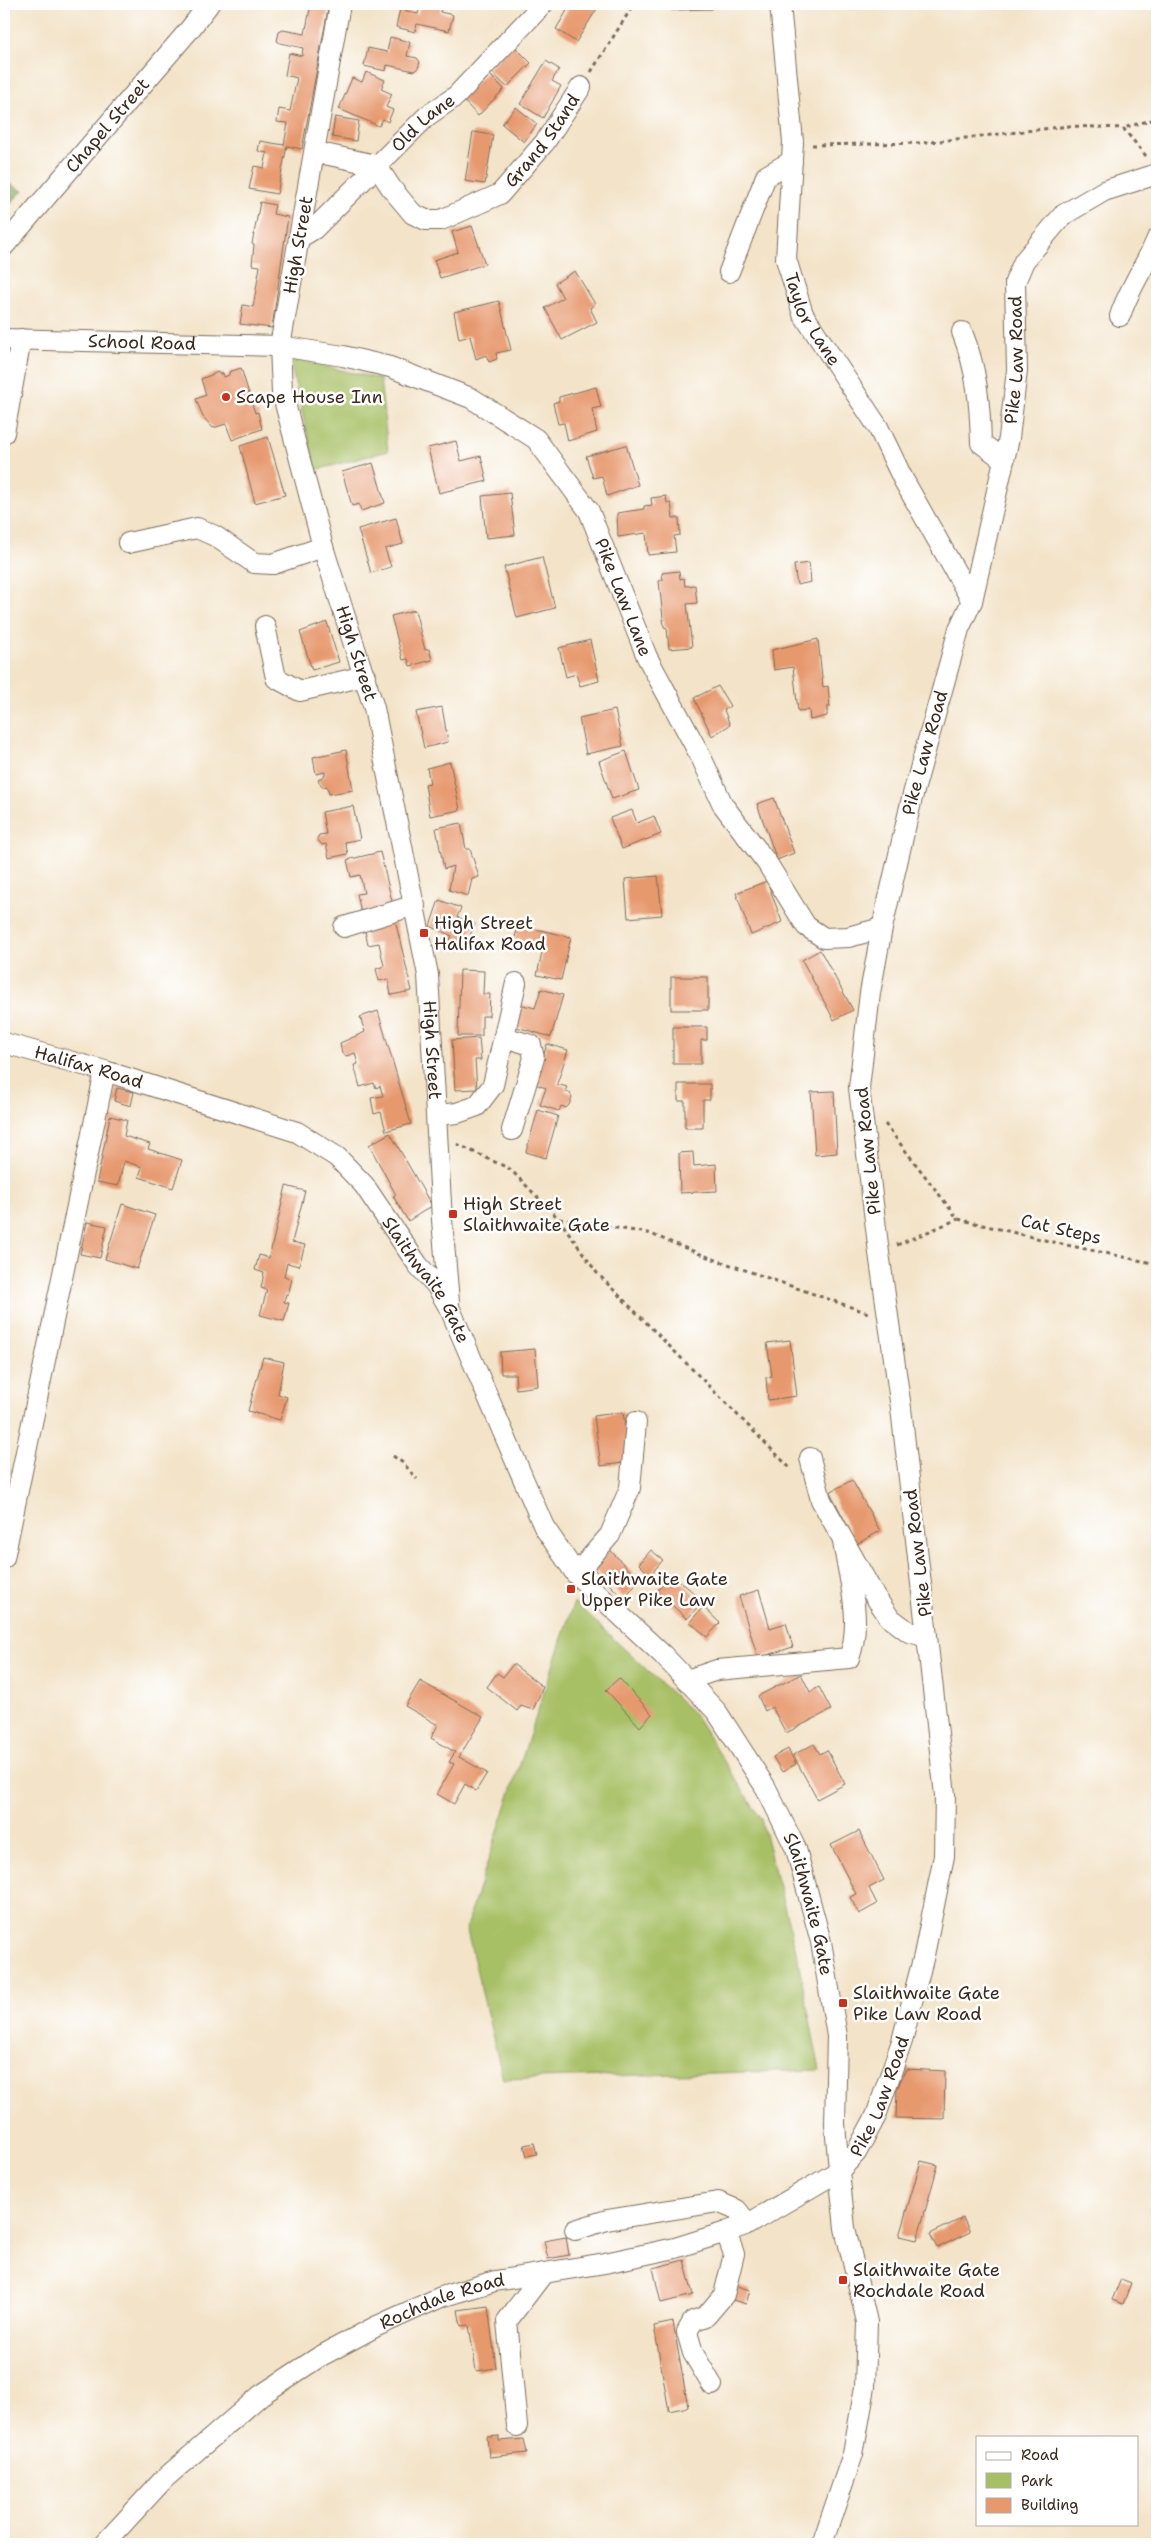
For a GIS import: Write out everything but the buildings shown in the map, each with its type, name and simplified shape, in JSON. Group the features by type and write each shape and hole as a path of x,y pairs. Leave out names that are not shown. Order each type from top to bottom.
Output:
{"street":[{"name":"Chapel Street","path":"4,246 190,29 209,4"},
{"name":"High Street","path":"340,4 280,346 282,392 324,547 374,708 428,975 442,1220 450,1309"},
{"name":"Old Lane","path":"299,238 314,229 427,116 456,96 543,4"},
{"name":"Taylor Lane","path":"780,4 793,153 786,260 803,314 878,427 903,479 972,601"},
{"name":"Grand Stand","path":"376,165 392,189 413,214 426,220 441,220 500,194 545,142 580,87"},
{"path":"315,152 376,165"},
{"path":"729,272 766,176 793,153"},
{"name":"Pike Law Road","path":"839,2171 856,2153 876,2116 902,2042 924,1955 944,1856 945,1795 928,1636 901,1408 879,1253 859,1088 870,993 882,928 917,780 959,629 972,601 1009,438 1016,370 1015,282 1024,261 1063,215 1152,165"},
{"path":"1120,316 1126,297 1148,261 1157,239"},
{"path":"962,332 973,359 978,386 981,443 1004,460"},
{"path":"4,433 12,339"},
{"name":"School Road","path":"12,339 280,346"},
{"name":"Pike Law Lane","path":"280,346 343,356 390,367 471,398 536,439 589,511 647,657 701,757 723,805 767,863 806,926 824,938 848,937 882,928"},
{"path":"128,543 197,528 216,536 254,563 272,564 324,547"},
{"path":"265,626 276,678 300,691 365,676"},
{"path":"344,927 415,905"},
{"path":"438,1125 457,1113 477,1106 493,1085 516,983"},
{"path":"504,1037 531,1045 534,1058 512,1130"},
{"name":"Halifax Road","path":"4,1043 105,1071 172,1093"},
{"path":"4,1558 105,1071"},
{"name":"Slaithwaite Gate","path":"172,1093 297,1132 337,1157 364,1185 418,1265 436,1285 450,1309 544,1527 576,1574 687,1680 717,1712 766,1788 796,1849 821,1942 837,2036 835,2124 839,2171 846,2228 868,2322 865,2387 853,2454 822,2544"},
{"path":"576,1574 610,1535 630,1488 636,1422"},
{"path":"810,1458 821,1500 843,1542 889,1617 909,1632 928,1636"},
{"path":"687,1680 717,1670 849,1658 855,1644 854,1608 843,1542"},
{"name":"Rochdale Road","path":"104,2544 164,2479 260,2395 319,2357 375,2327 441,2297 496,2281 542,2275 675,2248 726,2232 748,2224 839,2171"},
{"path":"575,2230 607,2220 718,2202 737,2210 748,2224"},
{"path":"712,2385 693,2354 687,2332 693,2321 706,2316 724,2295 734,2254 726,2232"},
{"path":"517,2426 507,2321 542,2275"}],"path":[{"name":"Grand Stand","path":"580,87 634,4"},
{"path":"793,153 922,143 1069,126 1123,128 1155,119 1157,100"},
{"path":"1123,128 1152,165"},
{"path":"879,1253 958,1219 880,1117"},
{"path":"438,1125 510,1169 559,1219 597,1273 795,1472"},
{"path":"559,1219 648,1233 708,1257 888,1320"},
{"name":"Cat Steps","path":"958,1219 1057,1243 1157,1264"},
{"path":"393,1456 403,1463 417,1479"}],"green space":[{"path":"4,180 23,191 4,209"},
{"path":"289,358 380,379 388,451 316,470"},
{"path":"574,1602 694,1714 761,1819 796,1951 820,2070 503,2079 466,1927"}],"place":[{"name":"Scape House Inn","path":"226,397"},
{"name":"High Street Halifax Road","path":"424,933"},
{"name":"High Street Slaithwaite Gate","path":"453,1214"},
{"name":"Slaithwaite Gate Upper Pike Law","path":"571,1589"},
{"name":"Slaithwaite Gate Pike Law Road","path":"843,2003"},
{"name":"Slaithwaite Gate Rochdale Road","path":"843,2280"}]}
